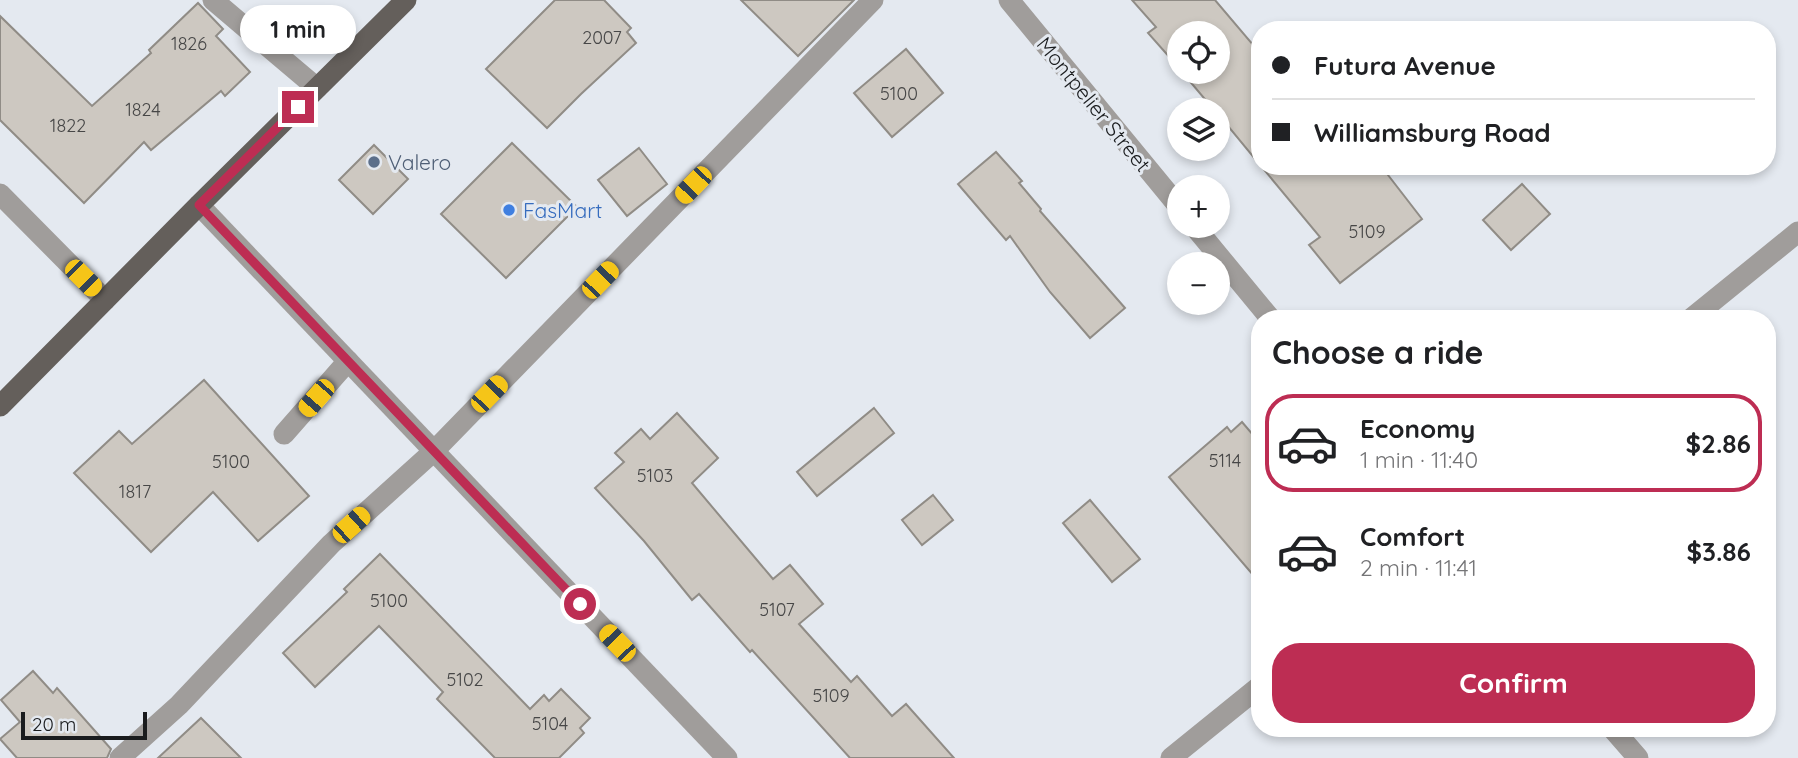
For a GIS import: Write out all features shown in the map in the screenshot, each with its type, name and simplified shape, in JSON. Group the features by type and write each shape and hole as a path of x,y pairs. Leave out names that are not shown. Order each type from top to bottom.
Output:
{"main road":[{"path":"0,406 406,0"}],"street":[{"path":"213,0 317,88"},
{"path":"120,758 179,705 331,544 433,451 873,0"},
{"name":"Montpelier Street","path":"1009,0 1167,192"},
{"path":"0,194 105,300"},
{"path":"199,205 727,758"},
{"path":"1702,310 1798,232"},
{"path":"1204,238 1263,310"},
{"path":"284,434 348,361"},
{"path":"1171,758 1251,693"},
{"path":"1620,737 1638,758"}],"building":[{"path":"555,0 604,0 631,28 627,32 636,43 547,128 486,69"},
{"path":"741,0 854,0 798,56"},
{"path":"1132,0 1215,0 1251,42 1251,154 1230,129 1230,98 1204,98 1192,84 1230,84 1230,21 1167,21 1167,54 1148,33 1156,27"},
{"path":"198,3 223,29 216,36 250,72 225,96 221,91 151,150 144,142 84,203 0,120 0,16 92,106 151,53 149,50"},
{"path":"906,49 943,93 892,137 854,93"},
{"name":"FasMart","path":"512,143 577,207 506,278 441,214"},
{"name":"Valero","path":"374,145 408,179 373,214 339,180"},
{"path":"639,148 667,184 627,216 598,180"},
{"path":"996,152 1022,181 1019,183 1040,211 1125,308 1090,338 1050,292 1010,236 1006,240 958,184"},
{"path":"1268,175 1388,175 1422,219 1340,283 1309,245 1320,237"},
{"path":"1522,184 1550,214 1511,250 1483,220"},
{"path":"204,380 309,496 258,541 213,492 151,552 74,473 119,431 132,444"},
{"path":"874,408 894,433 817,496 797,472"},
{"path":"677,413 718,458 692,483 773,579 790,565 823,604 799,624 851,682 857,676 892,716 906,704 954,758 850,758 699,594 692,600 644,541 595,488 624,462 615,453 641,429 650,439"},
{"path":"1242,422 1251,432 1251,573 1169,477 1227,427 1231,432"},
{"path":"933,495 953,520 922,545 902,520"},
{"path":"1090,500 1140,559 1112,582 1063,523"},
{"path":"380,554 530,709 544,695 549,701 561,689 590,718 580,728 584,733 559,758 495,758 437,699 443,692 379,626 315,687 283,653 347,592 344,589"},
{"path":"33,671 53,693 57,688 111,749 107,758 17,758 0,739 20,722 1,700"},
{"path":"201,718 241,758 158,758"}],"place":[{"name":"Valero","path":"374,162"},
{"name":"FasMart","path":"509,210"}],"route":[{"path":"298,107 199,205 580,604"}]}
